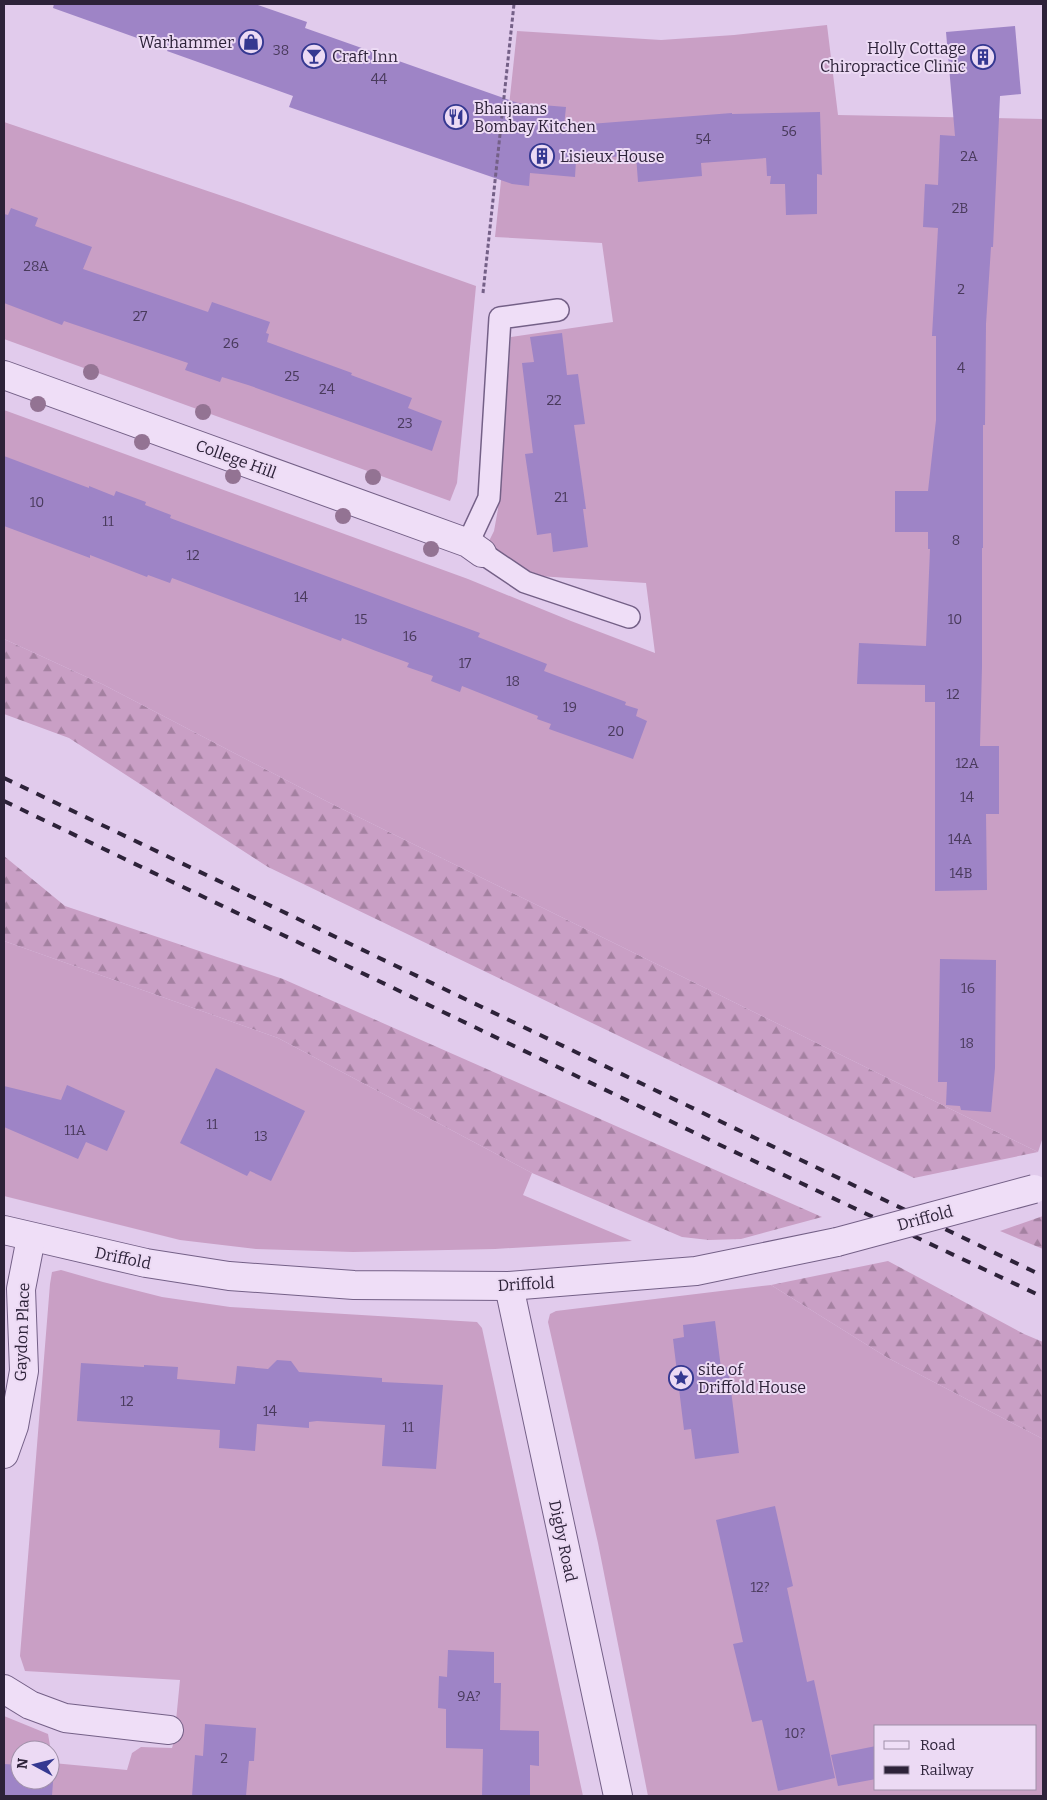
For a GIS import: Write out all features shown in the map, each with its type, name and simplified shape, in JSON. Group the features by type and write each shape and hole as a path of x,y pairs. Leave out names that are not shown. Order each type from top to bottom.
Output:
{"street":[{"name":"College Hill","path":"4,375 475,548"},
{"name":"Driffold","path":"4,1230 146,1263 230,1276 354,1285 509,1286 696,1271 837,1242 1039,1188"},
{"name":"Gaydon Place","path":"4,1454 14,1426 24,1371 21,1289 32,1238"},
{"name":"Digby Road","path":"509,1286 618,1796"},
{"path":"4,1689 30,1705 65,1718 169,1730"}],"lane":[{"path":"475,548 489,498 500,318 558,310"},
{"name":"College Hill","path":"475,548 525,582 629,617"}],"path":[{"path":"483,298 514,4"}],"green space":[{"path":"827,25 838,115 1043,119 1043,1137 1038,1152 328,802 104,685 4,639 4,410 468,579 655,653 646,583 538,576 487,545 494,531 498,509 511,337 613,322 602,243 495,237 517,31 661,40 734,35"},
{"path":"4,122 243,203 476,286 457,483 450,501 4,339"},
{"path":"4,639 104,685 328,802 1038,1152 914,1178 268,867 69,738 4,714"},
{"path":"4,856 65,906 283,979 822,1217 741,1239 709,1240 682,1237 532,1173 278,1038 4,941"},
{"path":"4,941 278,1038 532,1173 523,1195 632,1241 495,1249 353,1252 256,1249 180,1240 4,1196"},
{"path":"1043,1216 1043,1249 1000,1231"},
{"path":"888,1261 1024,1334 1043,1342 1043,1439 888,1358 771,1285"},
{"path":"61,1270 162,1297 230,1307 477,1322 482,1328 583,1796 4,1796 4,1716 48,1734 49,1740 10,1740 10,1790 60,1790 60,1764 127,1770 132,1753 141,1747 172,1748 180,1680 25,1671 20,1656 52,1272"},
{"path":"771,1285 888,1358 1043,1439 1043,1796 648,1796 598,1543 548,1322 550,1314 556,1311"}],"building":[{"path":"54,4 255,4 307,22 305,28 518,103 566,107 564,126 732,113 820,112 822,175 817,174 817,214 786,215 785,184 770,184 771,176 767,176 766,158 701,163 702,176 638,182 636,155 576,160 575,177 530,173 529,186 512,184 289,107 293,96 53,8"},
{"path":"1015,26 1021,94 1000,96 993,247 991,247 986,324 985,425 983,425 980,746 999,746 999,814 986,814 987,890 935,891 935,702 925,702 925,685 857,684 859,643 926,646 930,549 928,549 928,532 895,532 895,491 928,491 936,420 936,336 932,336 938,228 923,227 925,184 938,185 940,135 955,136 946,32"},
{"path":"11,208 38,218 35,226 92,247 83,269 208,312 212,302 270,322 266,333 269,334 267,342 352,373 351,375 412,398 408,408 442,421 432,451 248,385 222,377 220,382 185,370 188,363 64,321 62,325 4,303 4,214 8,215"},
{"path":"562,333 567,375 578,374 585,424 574,425 586,509 583,509 588,547 553,552 551,533 537,535 525,454 533,453 522,363 534,362 530,337"},
{"path":"4,456 89,488 89,486 114,496 116,491 146,502 145,505 171,515 170,518 480,633 478,637 547,664 544,671 626,702 625,705 638,709 636,716 647,721 633,759 549,729 551,724 537,719 538,716 462,686 460,692 431,681 433,676 407,667 409,663 342,638 341,641 172,578 170,583 148,575 147,577 90,555 90,558 4,526"},
{"path":"940,959 996,960 995,1068 991,1112 961,1110 960,1106 946,1105 947,1082 938,1082"},
{"path":"216,1068 305,1111 271,1181 250,1171 247,1176 180,1143"},
{"path":"67,1085 125,1111 107,1151 86,1142 78,1159 4,1127 4,1086 61,1100"},
{"path":"715,1321 721,1368 728,1367 739,1453 695,1459 691,1429 684,1430 673,1339 684,1337 683,1325"},
{"path":"277,1360 291,1361 299,1372 382,1378 382,1382 443,1385 436,1469 382,1466 385,1425 317,1421 309,1422 309,1428 257,1424 255,1451 219,1448 220,1430 77,1421 81,1363 178,1367 177,1379 235,1384 237,1366 268,1369"},
{"path":"775,1506 793,1586 787,1588 807,1682 814,1680 835,1778 778,1791 762,1720 752,1722 733,1644 743,1642 716,1520"},
{"path":"448,1650 494,1652 494,1683 501,1683 500,1730 539,1731 539,1766 530,1765 530,1796 482,1796 483,1749 446,1748 446,1709 438,1708 439,1676 447,1677"},
{"path":"205,1724 256,1728 254,1761 249,1761 246,1796 192,1796 195,1755 203,1756"},
{"path":"874,1746 874,1779 838,1786 831,1755"},
{"path":"4,1764 10,1764 10,1790 52,1790 52,1796 4,1796"}],"railway":[{"path":"4,778 1043,1276"},
{"path":"4,801 718,1144 1043,1297"}],"place":[{"name":"Warhammer","path":"251,42"},
{"name":"Craft Inn","path":"314,56"},
{"name":"Holly Cottage Chiropractice Clinic","path":"983,57"},
{"name":"Bhaijaans Bombay Kitchen","path":"456,117"},
{"name":"Lisieux House","path":"542,156"},
{"name":"site of Driffold House","path":"681,1378"}]}
